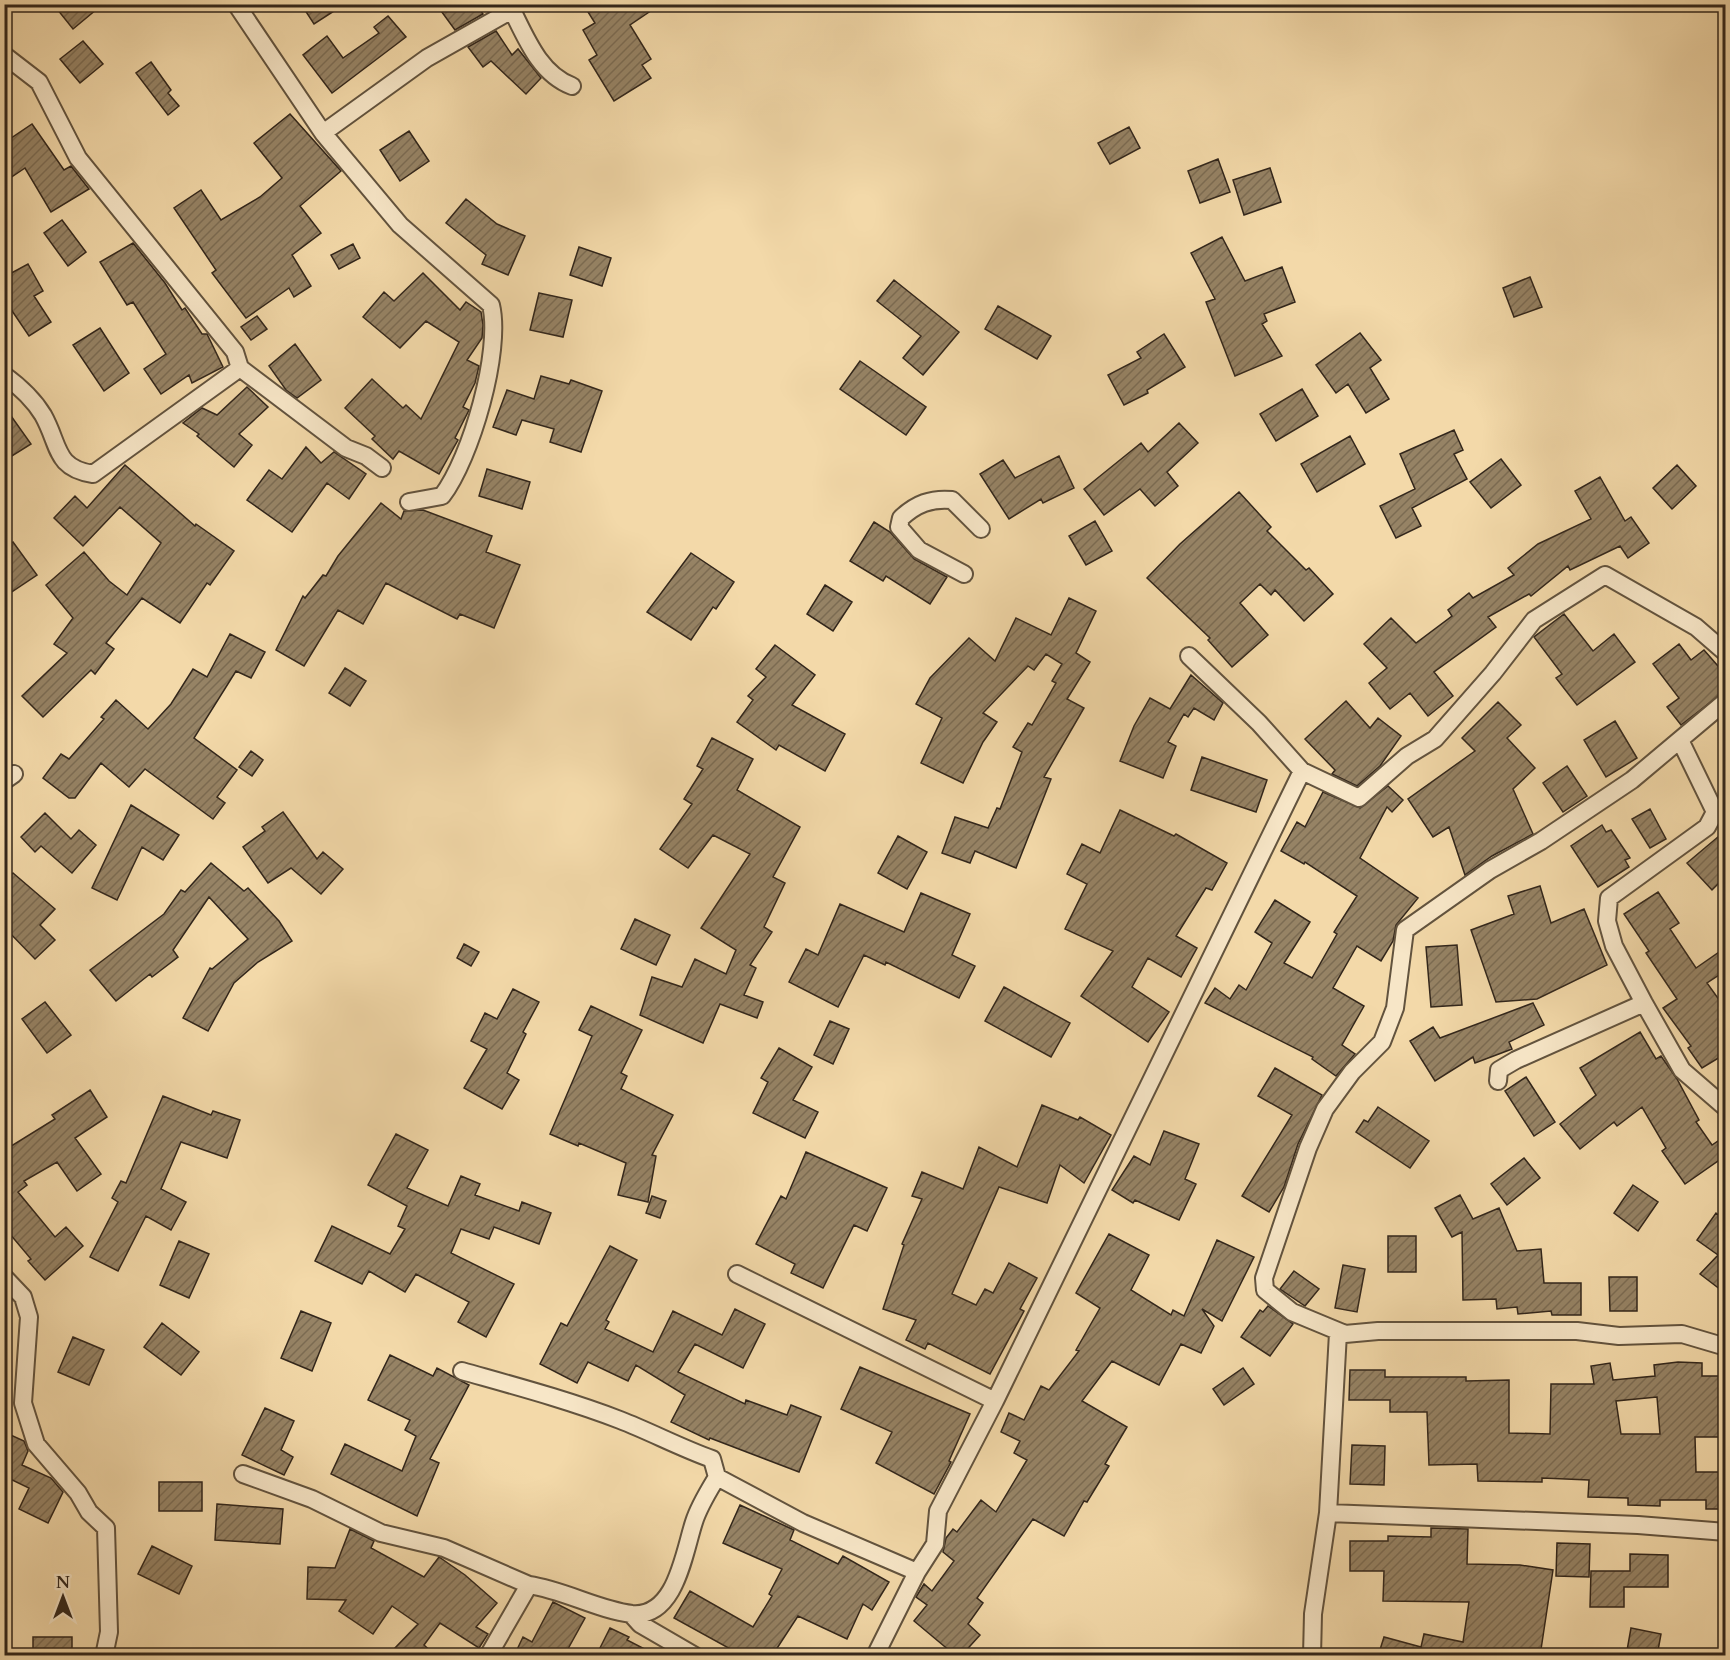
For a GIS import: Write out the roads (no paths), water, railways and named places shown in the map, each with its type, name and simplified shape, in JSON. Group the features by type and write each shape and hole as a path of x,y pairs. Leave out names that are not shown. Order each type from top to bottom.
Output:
{"street":[{"path":"236,4 323,134 400,225 491,305 495,323 494,351 479,412 450,485 442,496 409,502"},
{"path":"323,134 428,58 510,7 542,66 557,80 572,86"},
{"path":"4,55 39,82 78,159 235,352 240,368 346,448 366,456 382,468"},
{"path":"4,375 19,385 43,415 62,461 76,471 93,474 240,368"},
{"path":"964,574 919,550 900,526 901,518 918,504 938,499 952,500 981,529"},
{"path":"1189,656 1259,723 1302,771 1359,798 1407,756 1435,739 1534,620 1605,575 1696,627 1725,653"},
{"path":"1725,701 1632,780 1541,841 1490,870 1405,930 1395,1008 1382,1042 1352,1072 1325,1109 1308,1148 1264,1278 1265,1290 1276,1301 1314,1324 1338,1333 1577,1330 1619,1336 1682,1334 1725,1347"},
{"path":"1680,740 1715,812 1707,827 1609,898 1607,921 1614,946 1682,1070 1725,1108"},
{"path":"875,1656 917,1572 935,1544 938,1511 995,1401 1302,771"},
{"path":"1498,1081 1499,1070 1516,1060 1644,1003"},
{"path":"736,1274 995,1401"},
{"path":"4,1277 23,1297 29,1317 23,1403 36,1444 78,1493 89,1512 106,1528 109,1632 104,1656"},
{"path":"1312,1656 1313,1614 1328,1513 1338,1333"},
{"path":"243,1474 312,1499 381,1533 444,1548 529,1585 548,1588 631,1614 655,1610 682,1570 694,1521 717,1477 712,1460 675,1446 622,1421 554,1397 462,1371"},
{"path":"717,1477 803,1523 917,1572"},
{"path":"1328,1513 1638,1525 1725,1532"},
{"path":"488,1656 529,1585"},
{"path":"631,1614 640,1624 694,1656"}]}
